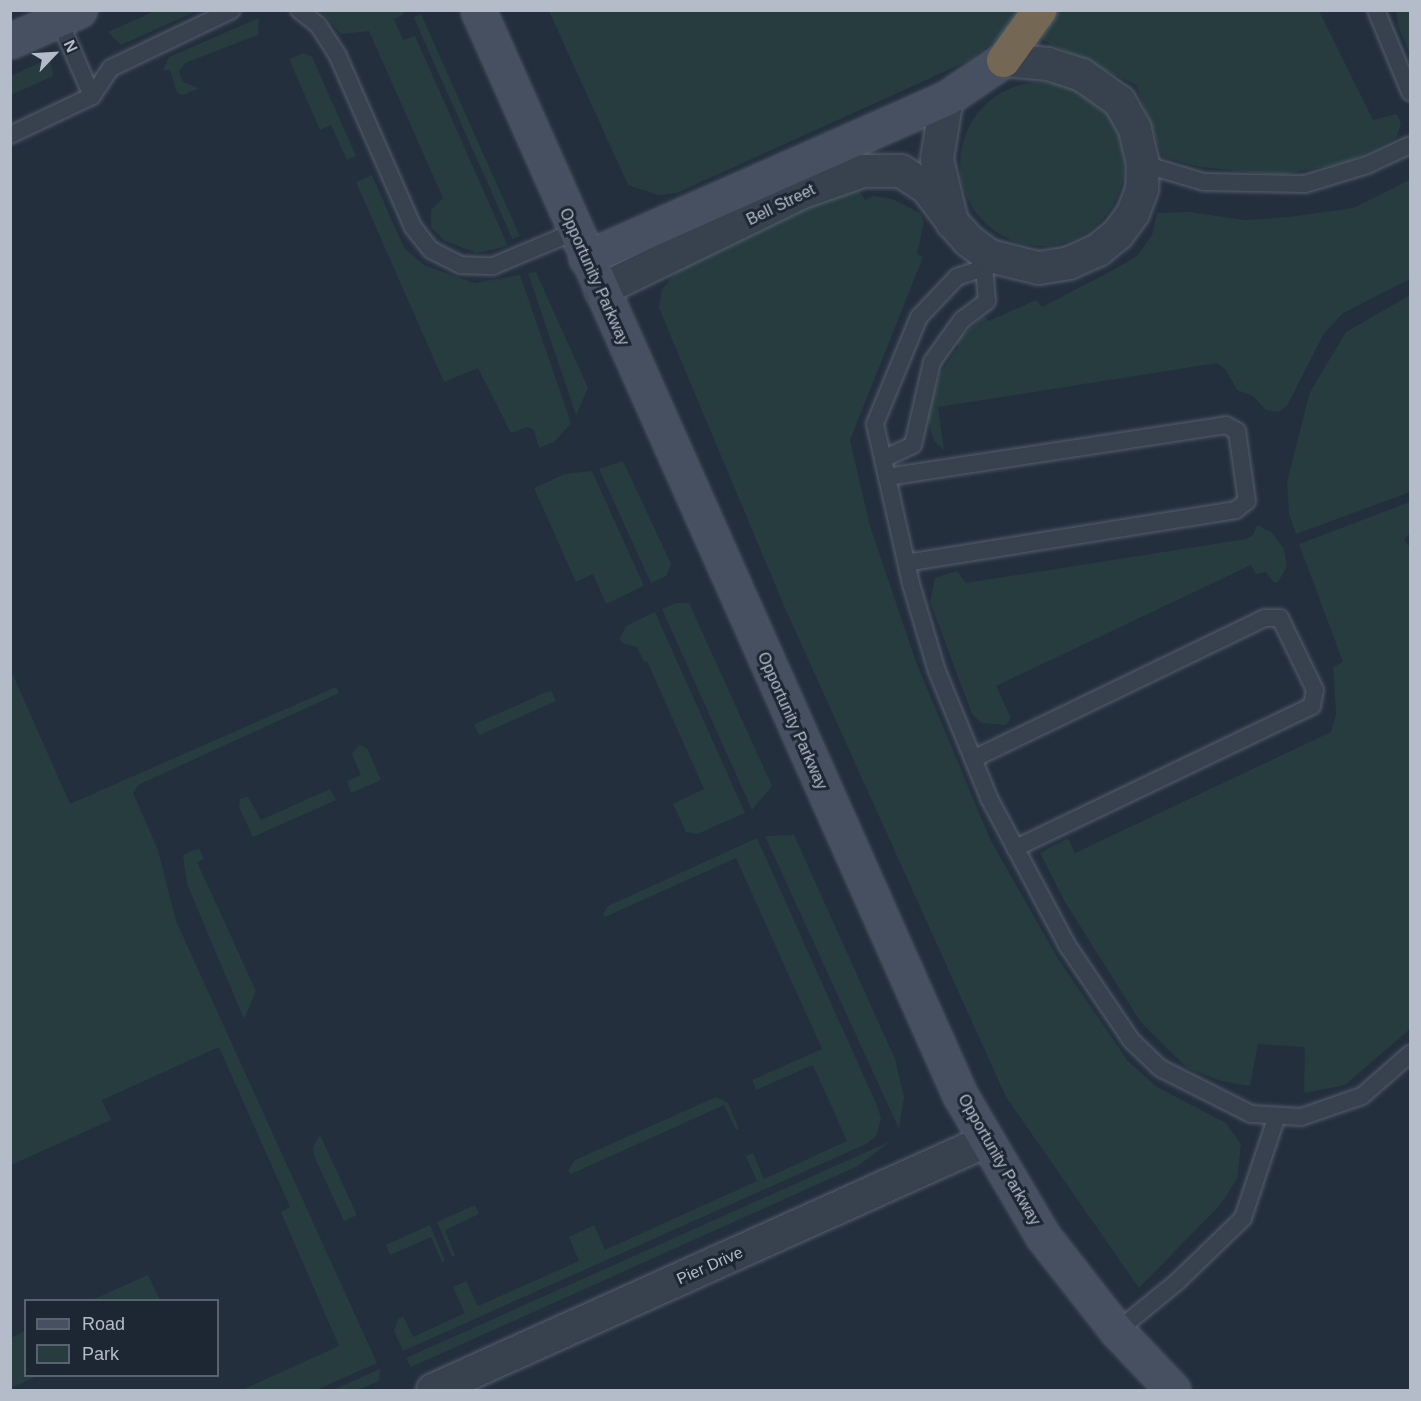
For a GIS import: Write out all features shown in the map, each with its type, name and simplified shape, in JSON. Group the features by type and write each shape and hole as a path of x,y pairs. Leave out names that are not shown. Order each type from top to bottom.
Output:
{"highway":[{"path":"1003,60 1040,10"}],"main road":[{"name":"Opportunity Parkway","path":"478,10 580,245 960,1095 1042,1235 1118,1331 1173,1390"},
{"path":"10,41 69,15"},
{"name":"Bell Street","path":"580,245 947,98 1003,60"}],"street":[{"name":"Bell Street","path":"601,290 803,192 863,171 901,171 927,188 952,222 987,262 1039,268 1069,263 1098,250 1118,234 1133,213 1142,189 1143,164 1135,129 1108,91 1082,75 1048,64 1003,60"},
{"path":"947,98 937,159 952,222"},
{"name":"Pier Drive","path":"433,1390 986,1141"}],"lane":[{"path":"10,135 92,96 111,68 232,10"},
{"path":"299,10 318,25 337,54 413,227 431,250 460,265 493,266 580,245"},
{"path":"1376,10 1410,92"},
{"path":"69,15 92,96"},
{"path":"1143,164 1204,182 1305,184 1366,165 1410,145"},
{"path":"883,459 913,445 932,362 962,320 987,301 987,262 957,277 919,317 875,424 906,563 937,671 973,759 1066,945 1131,1040 1160,1068 1251,1114 1301,1117 1362,1096 1410,1054"},
{"path":"887,477 1226,425 1237,430 1247,501 1236,510 906,563"},
{"path":"973,759 1265,618 1280,618 1315,690 1312,706 1016,848"},
{"path":"1118,1331 1178,1281 1243,1218 1276,1116"}],"green space":[{"path":"157,10 197,11 121,45 108,32"},
{"path":"321,11 403,11 404,14 394,19 403,40 415,36 508,246 477,253 445,241 431,227 431,210 443,198 369,31 341,34"},
{"path":"549,11 1025,11 1003,34 970,60 677,193 658,195 628,185"},
{"path":"1057,11 1319,11 1373,120 1397,114 1401,123 1396,138 1348,162 1280,175 1200,167 1163,157 1136,85 1041,39"},
{"path":"1396,11 1410,11 1410,54 1398,26"},
{"path":"421,14 520,236 513,239 414,17"},
{"path":"259,18 258,35 185,63 179,72 183,82 198,88 183,95 177,93 170,70 163,70 169,57"},
{"path":"304,53 312,57 356,156 347,160 331,125 320,130 289,59"},
{"path":"50,58 53,76 11,95 11,76"},
{"path":"1042,82 1073,89 1100,106 1117,133 1124,164 1117,195 1100,222 1073,239 1042,246 1011,239 984,222 967,195 960,164 967,133 984,106 1011,89"},
{"path":"372,175 404,248 424,265 474,283 520,275 571,423 554,442 539,448 534,430 528,427 511,433 478,368 444,382 356,182"},
{"path":"1410,180 1410,279 1343,313 1323,335 1287,406 1278,412 1266,410 1253,396 1237,390 1226,370 1217,363 938,407 944,450 934,441 926,415 941,372 959,346 956,341 984,316 989,321 1036,300 1042,307 1137,256 1152,235 1157,213 1188,212 1246,220 1289,217 1353,208"},
{"path":"855,184 865,200 873,196 892,199 920,213 924,222 917,254 923,257 850,440 870,526 916,662 991,841 1059,960 1128,1061 1157,1087 1226,1123 1241,1144 1237,1179 1220,1205 1139,1288 1006,1097 785,608 659,308 662,289 685,262"},
{"path":"536,272 588,388 576,415 528,273"},
{"path":"1410,295 1410,492 1296,534 1289,514 1287,482 1310,392 1346,332"},
{"path":"623,461 671,564 666,576 651,583 599,469"},
{"path":"592,471 644,586 606,604 593,574 576,582 534,488 565,474"},
{"path":"1410,502 1410,533 1404,540 1410,547 1410,1029 1345,1085 1304,1093 1305,1047 1258,1044 1250,1086 1221,1081 1187,1068 1140,1021 1065,902 1040,853 1068,838 1075,853 1331,732 1336,714 1333,667 1343,662 1299,544"},
{"path":"1257,525 1271,532 1284,549 1287,566 1278,582 1274,583 1266,572 1256,574 1251,565 996,686 1011,718 1006,725 981,723 972,714 930,602 935,578 957,571 966,583 1246,539 1253,535"},
{"path":"676,603 689,603 772,786 752,810 662,609"},
{"path":"655,612 745,813 697,834 686,832 673,804 704,789 647,661 644,662 637,647 622,643 620,638 626,626"},
{"path":"10,668 70,804 336,687 339,693 138,785 133,793 158,850 176,921 377,1363 316,1390 242,1390 339,1346 281,1212 290,1207 219,1047 102,1100 111,1120 11,1165"},
{"path":"551,690 556,701 479,735 474,724"},
{"path":"359,745 367,748 381,780 351,793 347,781 361,775 352,754"},
{"path":"330,789 336,800 253,837 239,807 240,799 248,797 261,820"},
{"path":"794,835 895,1059 904,1097 899,1129 765,836"},
{"path":"757,838 878,1108 881,1119 876,1136 866,1144 403,1351 394,1331 398,1319 403,1316 413,1337 465,1313 453,1287 466,1281 478,1306 579,1261 569,1237 594,1225 605,1250 757,1181 746,1156 753,1153 764,1179 847,1141 813,1065 756,1090 752,1080 822,1049 736,858 605,917 603,914 608,906"},
{"path":"199,848 204,859 197,862 256,991 244,1019 187,884 183,855"},
{"path":"716,1097 728,1103 739,1129 736,1130 724,1105 571,1174 568,1171 575,1160"},
{"path":"320,1135 357,1215 344,1221 314,1156 313,1147"},
{"path":"891,1141 858,1166 411,1367 406,1358"},
{"path":"475,1205 479,1214 445,1230 455,1255 452,1257 437,1222"},
{"path":"430,1225 445,1261 442,1262 431,1237 390,1255 386,1245"},
{"path":"148,1275 160,1299 94,1299"},
{"path":"24,1332 24,1377 35,1377 11,1388 11,1338"},
{"path":"380,1369 379,1381 358,1390 333,1390"}]}
